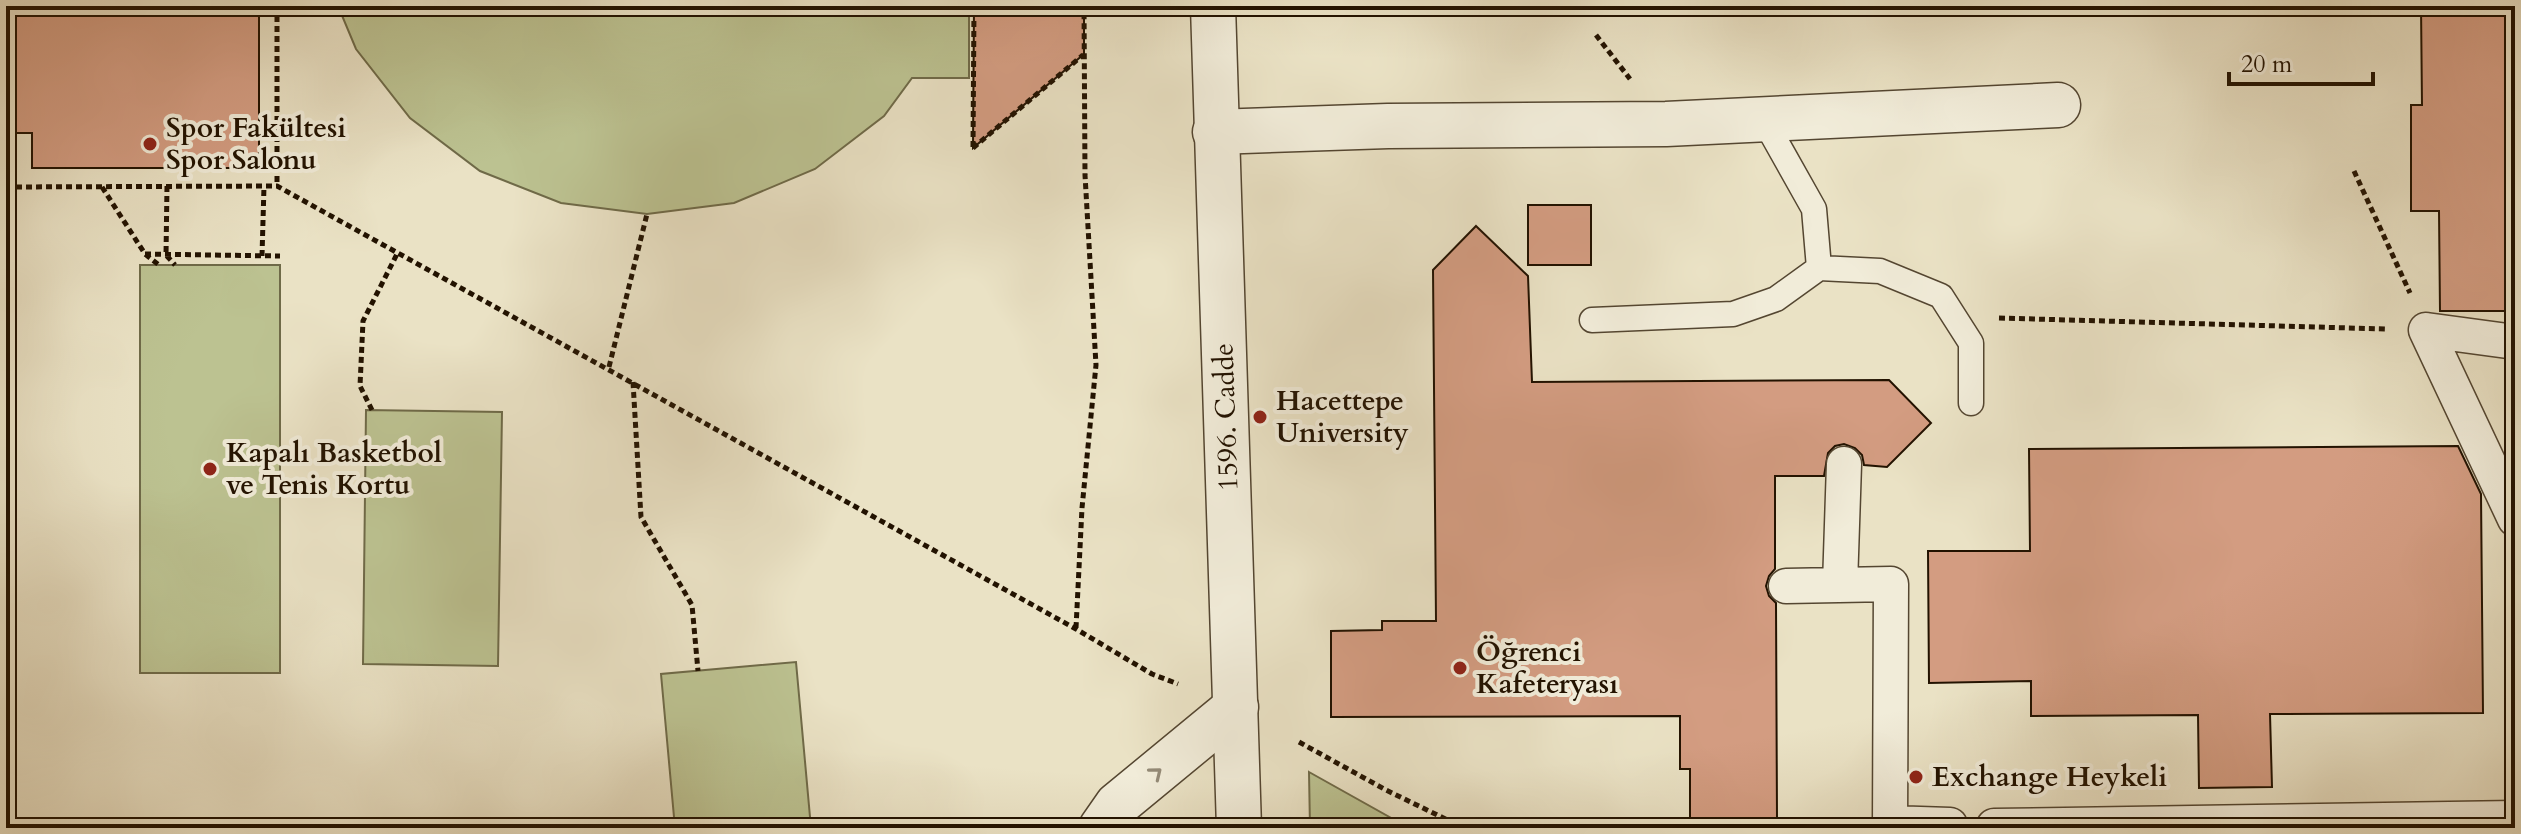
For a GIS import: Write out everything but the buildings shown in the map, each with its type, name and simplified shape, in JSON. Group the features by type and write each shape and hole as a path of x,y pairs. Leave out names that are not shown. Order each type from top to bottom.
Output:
{"street":[{"name":"1596. Cadde","path":"1213,6 1239,828"},
{"path":"1215,132 1764,120 2058,105"},
{"path":"2426,330 2515,342"},
{"path":"2426,330 2515,519"},
{"path":"1840,585 1844,464"},
{"path":"1786,586 1891,584 1890,825 1950,825"},
{"path":"1101,828 1117,805 1236,707"},
{"path":"1994,826 2220,825 2515,818"}],"lane":[{"path":"1764,120 1814,209 1819,268"},
{"path":"1592,320 1733,314 1776,299 1819,268 1880,271 1941,296 1971,343 1971,403"}],"path":[{"path":"277,6 277,186"},
{"path":"974,6 973,148 1084,54"},
{"path":"1076,629 1082,508 1096,365 1085,175 1084,6"},
{"path":"1954,316 2426,330 2354,171"},
{"path":"102,186 145,254 159,265"},
{"path":"167,186 166,255 175,265"},
{"path":"262,256 264,186"},
{"path":"6,187 277,186 609,367 1152,674 1178,684"},
{"path":"609,367 647,214"},
{"path":"372,410 360,386 363,321 398,252"},
{"path":"145,254 280,256"},
{"path":"632,381 641,517 692,605 698,671"},
{"path":"1299,742 1464,828"}],"green space":[{"path":"338,6 969,6 969,78 912,78 884,116 815,169 734,203 647,214 561,203 480,171 410,118 356,49"},
{"name":"Kapalı Basketbol ve Tenis Kortu","path":"140,265 280,265 280,673 140,673"},
{"path":"366,410 502,412 498,666 363,664"},
{"path":"796,662 811,828 675,828 661,674"},
{"path":"1309,772 1409,828 1310,828"}],"place":[{"name":"Spor Fakültesi Spor Salonu","path":"150,144"},
{"name":"Hacettepe University","path":"1260,417"},
{"name":"Kapalı Basketbol ve Tenis Kortu","path":"210,469"},
{"name":"Öğrenci Kafeteryası","path":"1460,668"},
{"name":"Exchange Heykeli","path":"1916,777"}]}
